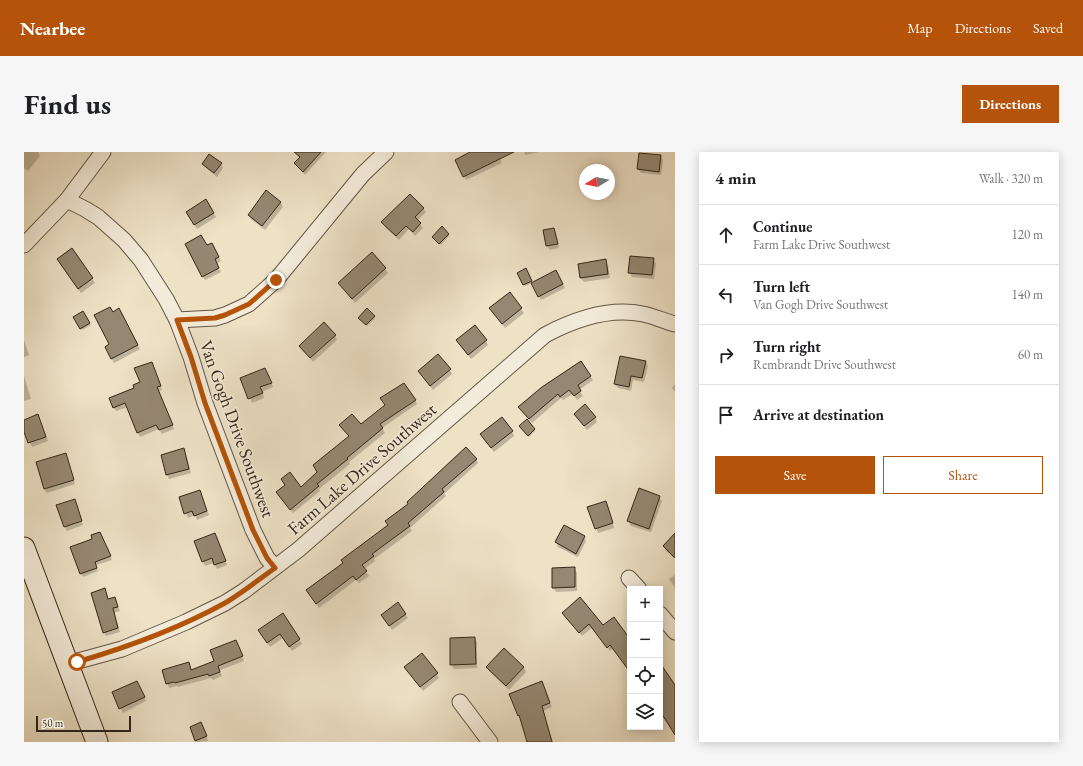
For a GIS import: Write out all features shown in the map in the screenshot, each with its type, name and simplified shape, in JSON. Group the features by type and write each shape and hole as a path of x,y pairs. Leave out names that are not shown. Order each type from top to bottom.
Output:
{"street":[{"path":"24,245 67,200 103,152"},
{"path":"177,320 215,318 249,304 276,280 363,174 386,152"},
{"name":"Van Gogh Drive Southwest","path":"67,200 86,209 98,217 124,240 141,260 177,320 191,357 205,403 253,530 267,558 275,568"},
{"name":"Farm Lake Drive Southwest","path":"68,664 122,649 186,622 225,603 244,591 298,550 349,507 545,335 570,323 602,313 622,312 643,314 675,324"},
{"path":"24,548 97,742"},
{"path":"663,618 675,632"},
{"path":"460,702 490,742"}],"building":[{"path":"294,152 321,152 303,172 294,163 300,157"},
{"path":"470,152 514,152 463,177 455,160"},
{"path":"639,153 661,155 659,172 637,169"},
{"path":"209,154 222,163 214,173 202,164"},
{"path":"266,190 281,202 262,226 248,215"},
{"path":"410,194 424,208 415,217 421,223 413,232 406,226 396,236 381,222"},
{"path":"206,199 214,213 194,225 186,212"},
{"path":"442,226 449,234 439,244 432,237"},
{"path":"554,228 558,244 546,246 543,230"},
{"path":"201,235 207,245 212,243 219,257 215,259 219,268 202,277 185,244"},
{"path":"72,248 93,278 78,289 57,259"},
{"path":"372,252 386,268 352,299 338,283"},
{"path":"630,256 654,258 652,275 628,273"},
{"path":"606,259 608,274 580,278 578,264"},
{"path":"526,268 532,281 523,285 517,273"},
{"path":"556,270 563,284 538,297 531,283"},
{"path":"510,292 522,308 502,324 489,308"},
{"path":"110,307 113,312 119,308 138,345 111,359 105,347 109,344 94,315"},
{"path":"367,308 375,316 366,325 358,318"},
{"path":"83,311 90,323 80,329 73,317"},
{"path":"324,322 336,335 310,358 299,346"},
{"path":"475,325 487,340 468,355 456,340"},
{"path":"438,354 451,369 430,386 418,371"},
{"path":"620,356 646,361 642,378 631,376 629,387 614,384"},
{"path":"581,361 591,376 578,385 581,391 574,396 569,390 560,397 558,394 529,419 518,407 542,387"},
{"path":"152,362 161,386 157,387 173,425 159,430 156,425 137,433 125,403 113,408 109,398 134,388 133,385 140,382 134,368"},
{"path":"265,368 272,383 260,387 263,393 248,399 240,378"},
{"path":"404,383 416,400 380,424 383,428 317,484 319,486 290,510 276,492 285,485 281,479 290,472 301,487 317,472 313,465 349,436 339,425 352,414 361,424 385,405 380,398"},
{"path":"585,404 596,417 584,426 574,414"},
{"path":"38,414 46,437 28,443 24,432 24,420"},
{"path":"502,417 513,431 491,448 480,434"},
{"path":"527,419 535,429 528,436 519,426"},
{"path":"466,447 477,459 442,489 444,492 408,523 410,526 372,554 374,556 362,565 367,571 356,580 353,576 316,604 306,590 343,563 341,560 388,525 385,521 408,504 407,502"},
{"path":"184,448 189,469 166,475 161,455"},
{"path":"66,453 74,480 44,489 36,462"},
{"path":"639,488 660,496 649,529 627,521"},
{"path":"200,490 207,511 194,516 192,511 184,514 179,497"},
{"path":"75,499 82,521 64,527 56,505"},
{"path":"606,501 613,523 595,529 587,507"},
{"path":"564,525 585,536 576,554 555,542"},
{"path":"100,532 111,556 95,562 97,568 80,574 70,547 92,539 91,535"},
{"path":"215,533 226,561 214,565 212,558 202,562 194,541"},
{"path":"675,533 675,558 663,546"},
{"path":"575,567 575,587 552,588 552,568"},
{"path":"105,588 108,599 115,597 118,607 113,608 118,628 103,633 91,593"},
{"path":"580,597 603,625 614,617 627,635 627,668 610,645 607,648 589,624 579,633 562,613"},
{"path":"398,602 406,614 389,626 381,615"},
{"path":"283,613 300,639 289,647 280,634 267,643 258,630"},
{"path":"475,637 476,664 450,665 450,638"},
{"path":"236,640 243,656 218,666 220,672 209,676 208,674 166,684 162,670 189,662 191,670 214,661 210,650"},
{"path":"504,648 524,667 506,686 486,667"},
{"path":"422,653 438,673 420,687 404,667"},
{"path":"663,667 675,685 675,735 663,716"},
{"path":"137,681 145,697 119,709 112,692"},
{"path":"542,681 550,703 542,706 552,742 527,742 519,715 518,716 509,694"},
{"path":"201,722 207,736 195,741 190,727"}],"route":[{"path":"77,662 122,649 186,622 225,603 275,568 267,558 253,530 205,403 191,357 177,320 215,318 225,315 249,304 276,280"}]}
